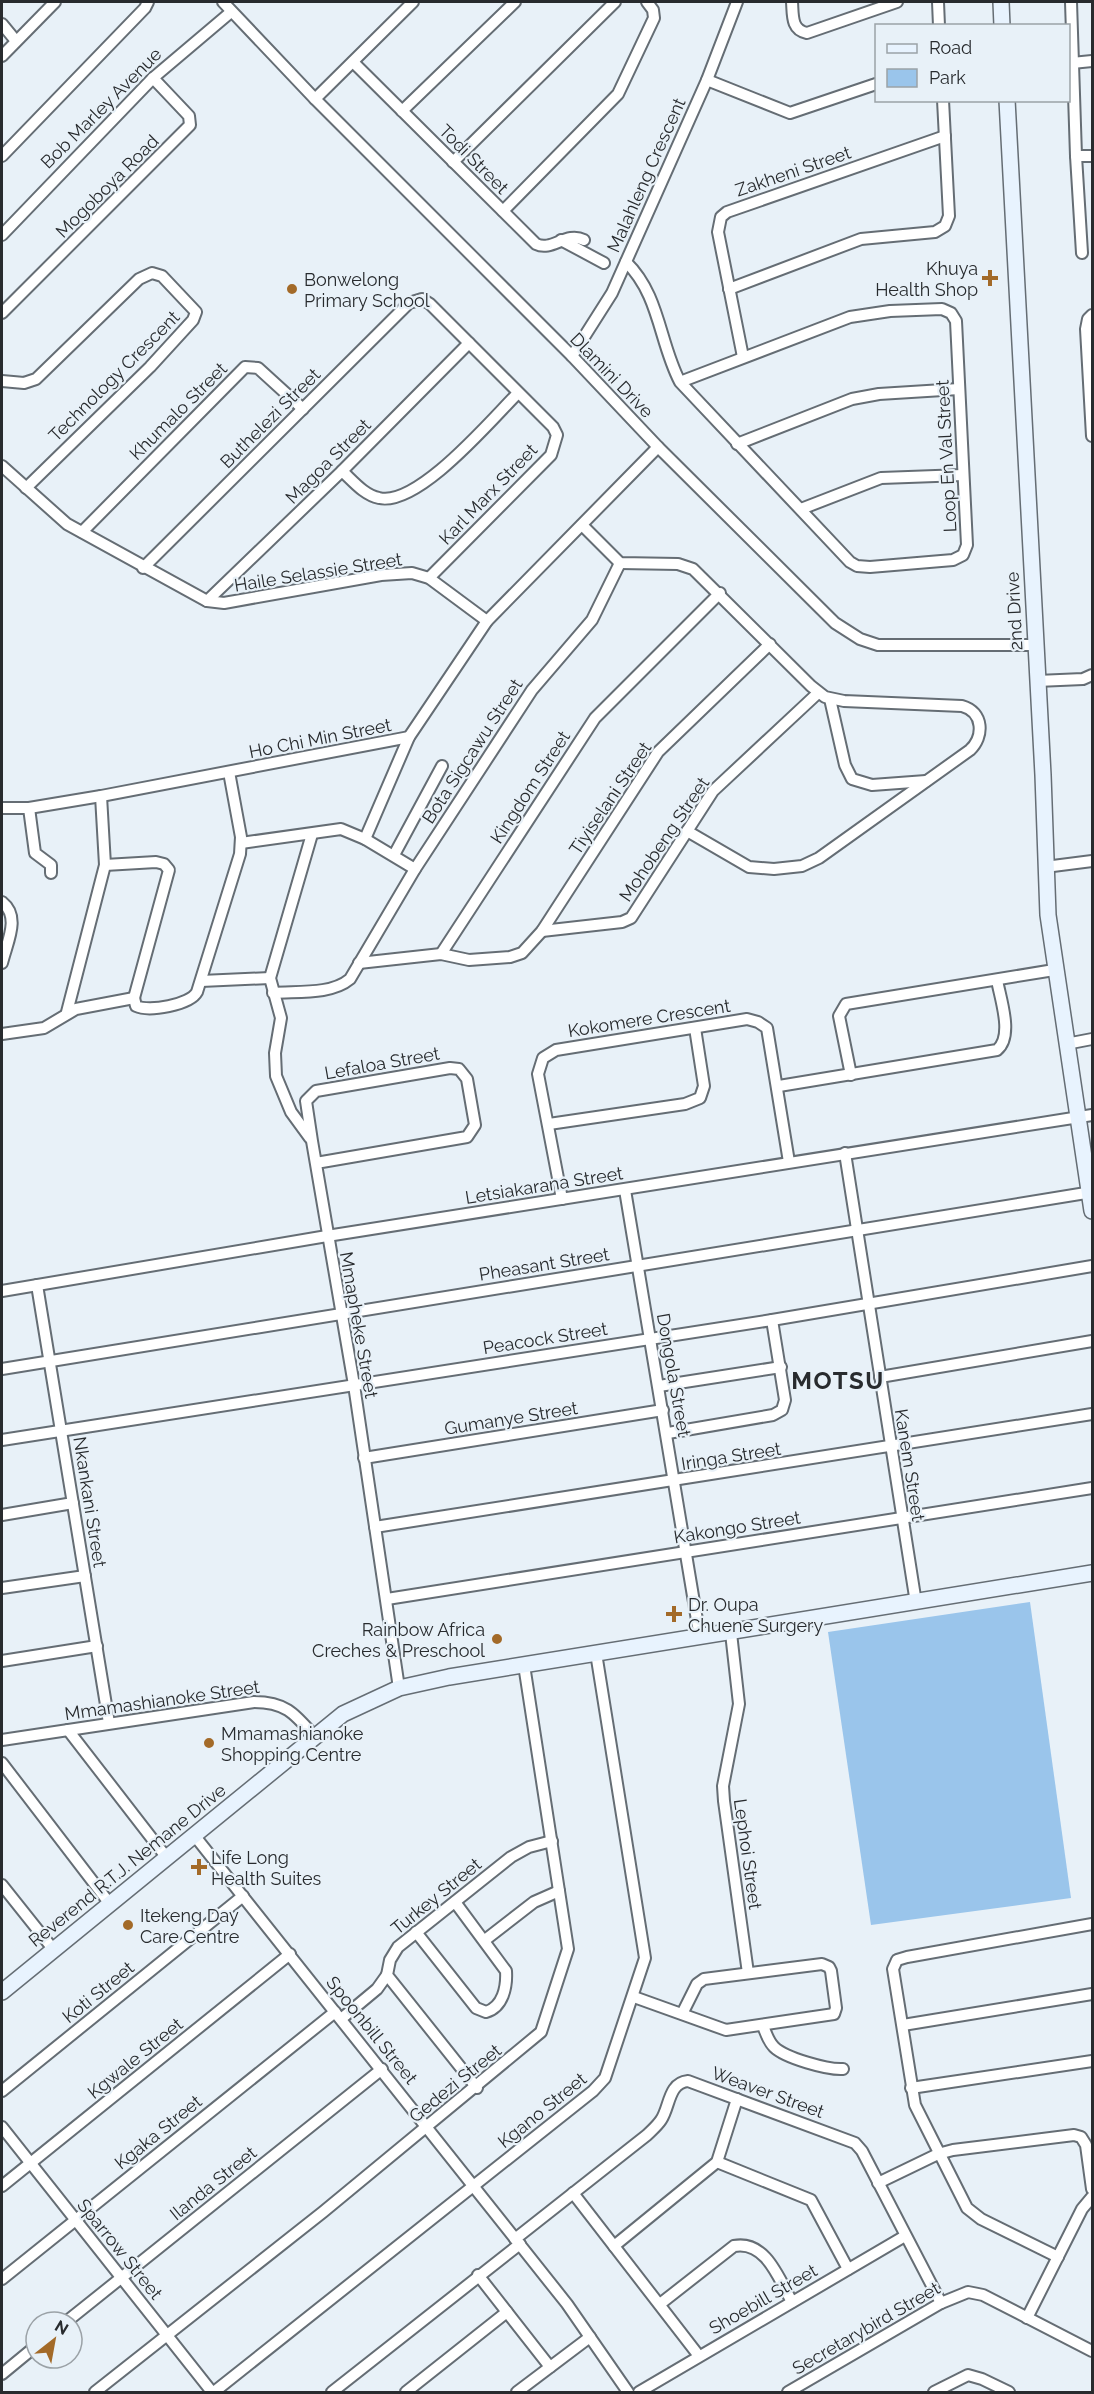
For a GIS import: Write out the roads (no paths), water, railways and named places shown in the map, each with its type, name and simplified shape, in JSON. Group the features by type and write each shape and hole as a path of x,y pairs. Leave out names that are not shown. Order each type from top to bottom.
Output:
{"street":[{"path":"2,56 55,2"},
{"path":"2,156 145,8 148,2"},
{"name":"Dlamini Drive","path":"223,2 315,99 835,623 860,639 886,646 1035,645"},
{"path":"402,111 515,2"},
{"path":"453,162 615,2"},
{"path":"503,211 622,90 654,18 653,10 647,2"},
{"name":"Malahleng Crescent","path":"572,356 606,305 707,80 737,2"},
{"path":"792,2 795,26 800,32 807,33 897,2"},
{"path":"938,2 939,24"},
{"path":"1000,2 1002,24"},
{"path":"1071,2 1082,253"},
{"path":"315,99 409,3"},
{"name":"Bob Marley Avenue","path":"2,235 153,78 231,12"},
{"path":"2,24 16,41"},
{"path":"1072,63 1092,61"},
{"name":"Todi Street","path":"353,62 540,246 572,236 584,240"},
{"name":"Mogoboya Road","path":"2,313 189,126 191,122 189,116 153,78"},
{"path":"707,80 790,113 875,84"},
{"path":"729,289 861,239 935,231 947,223 943,102"},
{"name":"2nd Drive","path":"1007,102 1045,867 1054,970 1066,1044 1085,1116 1092,1211"},
{"name":"Zakheni Street","path":"743,357 718,227 724,214 945,136"},
{"path":"1076,156 1092,156"},
{"path":"561,240 604,263"},
{"name":"Loop En Val Street","path":"626,262 641,279 652,300 666,351 680,382 736,444 857,566 953,560 963,555 967,545 954,315 945,310 890,311 850,317 680,382"},
{"name":"Technology Crescent","path":"2,381 24,383 36,379 139,279 147,274 162,276 196,312 193,320 150,367 26,488"},
{"name":"Karl Marx Street","path":"424,300 556,431 555,448 429,579"},
{"name":"Buthelezi Street","path":"143,568 410,303 424,300"},
{"path":"1092,315 1088,319 1086,329 1092,436"},
{"name":"Magoa Street","path":"207,601 342,471 469,343"},
{"name":"Khumalo Street","path":"82,532 245,368 258,368 303,409"},
{"path":"736,444 852,399 879,394 959,389"},
{"path":"342,471 369,495 389,499 399,497 434,476 518,393"},
{"name":"Ho Chi Min Street","path":"2,808 29,808 101,796 409,738 487,621 658,447"},
{"name":"Haile Selassie Street","path":"2,466 67,524 143,568 207,601 231,603 400,572 421,574 487,621"},
{"path":"801,508 881,478 963,475"},
{"path":"582,525 620,563 685,565 696,571 818,693 830,699 962,706 972,710 980,725 976,745 819,858 802,866 774,869 750,867 687,831"},
{"name":"Bota Sigcawu Street","path":"273,993 337,987 350,979 415,869 532,690 592,620 620,563"},
{"name":"Kingdom Street","path":"441,954 595,718 720,593"},
{"name":"Tiyiselani Street","path":"441,954 469,960 517,955 526,950 542,931 658,752 770,644"},
{"path":"1037,681 1088,677 1092,686"},
{"name":"Mohobeng Street","path":"542,931 629,919 722,782 818,693"},
{"path":"830,699 845,765 852,780 872,785 926,781"},
{"path":"365,839 409,738"},
{"path":"394,855 442,766"},
{"path":"105,865 156,862 164,864 169,870 134,998 136,1006 140,1008 186,1003 195,997 201,981 238,864 241,843 229,772"},
{"path":"67,1012 105,865 101,796"},
{"path":"29,808 35,853 51,865 51,873"},
{"path":"241,843 341,829 365,839 415,869"},
{"path":"201,981 270,978 312,834"},
{"path":"1045,867 1092,861"},
{"path":"2,902 10,908 12,919 2,963"},
{"path":"359,963 441,954"},
{"path":"851,1075 839,1016 846,1004 1054,970"},
{"name":"Mmapheke Street","path":"270,978 281,1018 275,1053 276,1076 291,1112 312,1141 316,1163 354,1385 399,1688"},
{"path":"779,1086 997,1050 1004,1041 1005,1030 997,980"},
{"path":"2,1034 44,1028 67,1012 134,998"},
{"name":"Kokomere Crescent","path":"562,1199 538,1070 543,1058 550,1052 747,1019 763,1024 770,1034 789,1162"},
{"path":"549,1124 685,1104 700,1098 704,1086 695,1028"},
{"path":"1066,1044 1092,1039"},
{"name":"Lefaloa Street","path":"312,1141 306,1101 316,1091 450,1068 459,1069 467,1079 475,1125 467,1137 316,1163"},
{"name":"Letsiakarana Street","path":"2,1292 327,1236 1085,1116"},
{"name":"Kanem Street","path":"845,1153 916,1603"},
{"name":"Dongola Street","path":"625,1190 668,1433 700,1638"},
{"name":"Pheasant Street","path":"2,1369 1091,1193"},
{"name":"Peacock Street","path":"2,1440 650,1337 772,1320 1092,1266"},
{"name":"Nkankani Street","path":"37,1286 109,1724"},
{"path":"668,1433 778,1413 783,1408 786,1400 772,1320"},
{"path":"880,1377 1092,1341"},
{"path":"659,1386 781,1367"},
{"name":"Gumanye Street","path":"364,1458 663,1410"},
{"name":"Iringa Street","path":"375,1527 1092,1414"},
{"name":"Kakongo Street","path":"387,1599 1092,1488"},
{"path":"2,1515 74,1503"},
{"path":"2,1588 85,1576"},
{"name":"Reverend R.T.J. Nemane Drive","path":"2,1992 343,1714 399,1688 449,1677 596,1653 1092,1576"},
{"name":"Lephoi Street","path":"731,1633 739,1704 724,1779 724,1801 748,1973"},
{"path":"2,1661 97,1646"},
{"name":"Kgano Street","path":"213,2392 601,2084 644,1966 644,1948 596,1653"},
{"name":"Gedezi Street","path":"95,2392 477,2088 532,2042 544,2026 568,1954 524,1665"},
{"name":"Mmamashianoke Street","path":"2,1740 254,1701 272,1702 288,1709 315,1737"},
{"path":"68,1730 166,1858"},
{"path":"2,1763 110,1904"},
{"name":"Spoonbill Street","path":"194,1835 518,2241 628,2392"},
{"name":"Turkey Street","path":"338,2015 377,1989 387,1975 394,1953 416,1932 521,1851 552,1841"},
{"path":"2,1885 53,1949"},
{"path":"485,1940 534,1902 560,1891"},
{"name":"Koti Street","path":"2,2091 243,1896"},
{"path":"416,1932 476,2008 486,2012 495,2008 501,1999 506,1971 485,1940 454,1902"},
{"path":"1058,2257 971,2212 920,2119 911,2088 893,1969 901,1958 1092,1924"},
{"name":"Kgwale Street","path":"2,2186 290,1954"},
{"path":"633,1998 726,2030 763,2026 834,2014 836,2007 831,1971 829,1967 822,1964 700,1981 682,2014"},
{"path":"387,1975 477,2088"},
{"path":"903,2025 1092,1994"},
{"name":"Kgaka Street","path":"2,2279 338,2015"},
{"path":"763,2026 770,2042 778,2050 826,2068 843,2069"},
{"path":"911,2088 1092,2061"},
{"name":"Ilanda Street","path":"81,2310 382,2069"},
{"name":"Weaver Street","path":"332,2392 478,2275 573,2193 656,2126 665,2112 673,2090 683,2082 694,2082 855,2143 941,2303"},
{"path":"614,2246 717,2162 737,2099"},
{"name":"Sparrow Street","path":"2,2127 213,2392"},
{"path":"878,2183 938,2154 967,2148 1078,2135 1086,2145 1092,2189"},
{"path":"717,2162 811,2200 848,2269"},
{"path":"573,2193 699,2356"},
{"path":"1027,2318 1082,2209 1092,2197"},
{"name":"Shoebill Street","path":"639,2392 905,2236"},
{"path":"660,2304 734,2247 741,2245 753,2248 765,2257 792,2302"},
{"path":"478,2275 550,2367"},
{"name":"Secretarybird Street","path":"788,2392 959,2294 975,2293 1090,2349"},
{"path":"406,2392 507,2312"},
{"path":"1090,2349 1092,2336"},
{"path":"517,2392 590,2337"},
{"path":"2,2374 24,2356"},
{"path":"934,2392 968,2376 982,2379 1009,2392"},
{"path":"343,2383 351,2392"}],"place":[{"name":"Khuya Health Shop","path":"990,278"},
{"name":"Bonwelong Primary School","path":"292,289"},
{"name":"Dr. Oupa Chuene Surgery","path":"674,1614"},
{"name":"Rainbow Africa Creches & Preschool","path":"497,1639"},
{"name":"Mmamashianoke Shopping Centre","path":"209,1743"},
{"name":"Life Long Health Suites","path":"199,1867"},
{"name":"Itekeng Day Care Centre","path":"128,1925"}],"district":[{"name":"MOTSU","path":"838,1380"}]}
